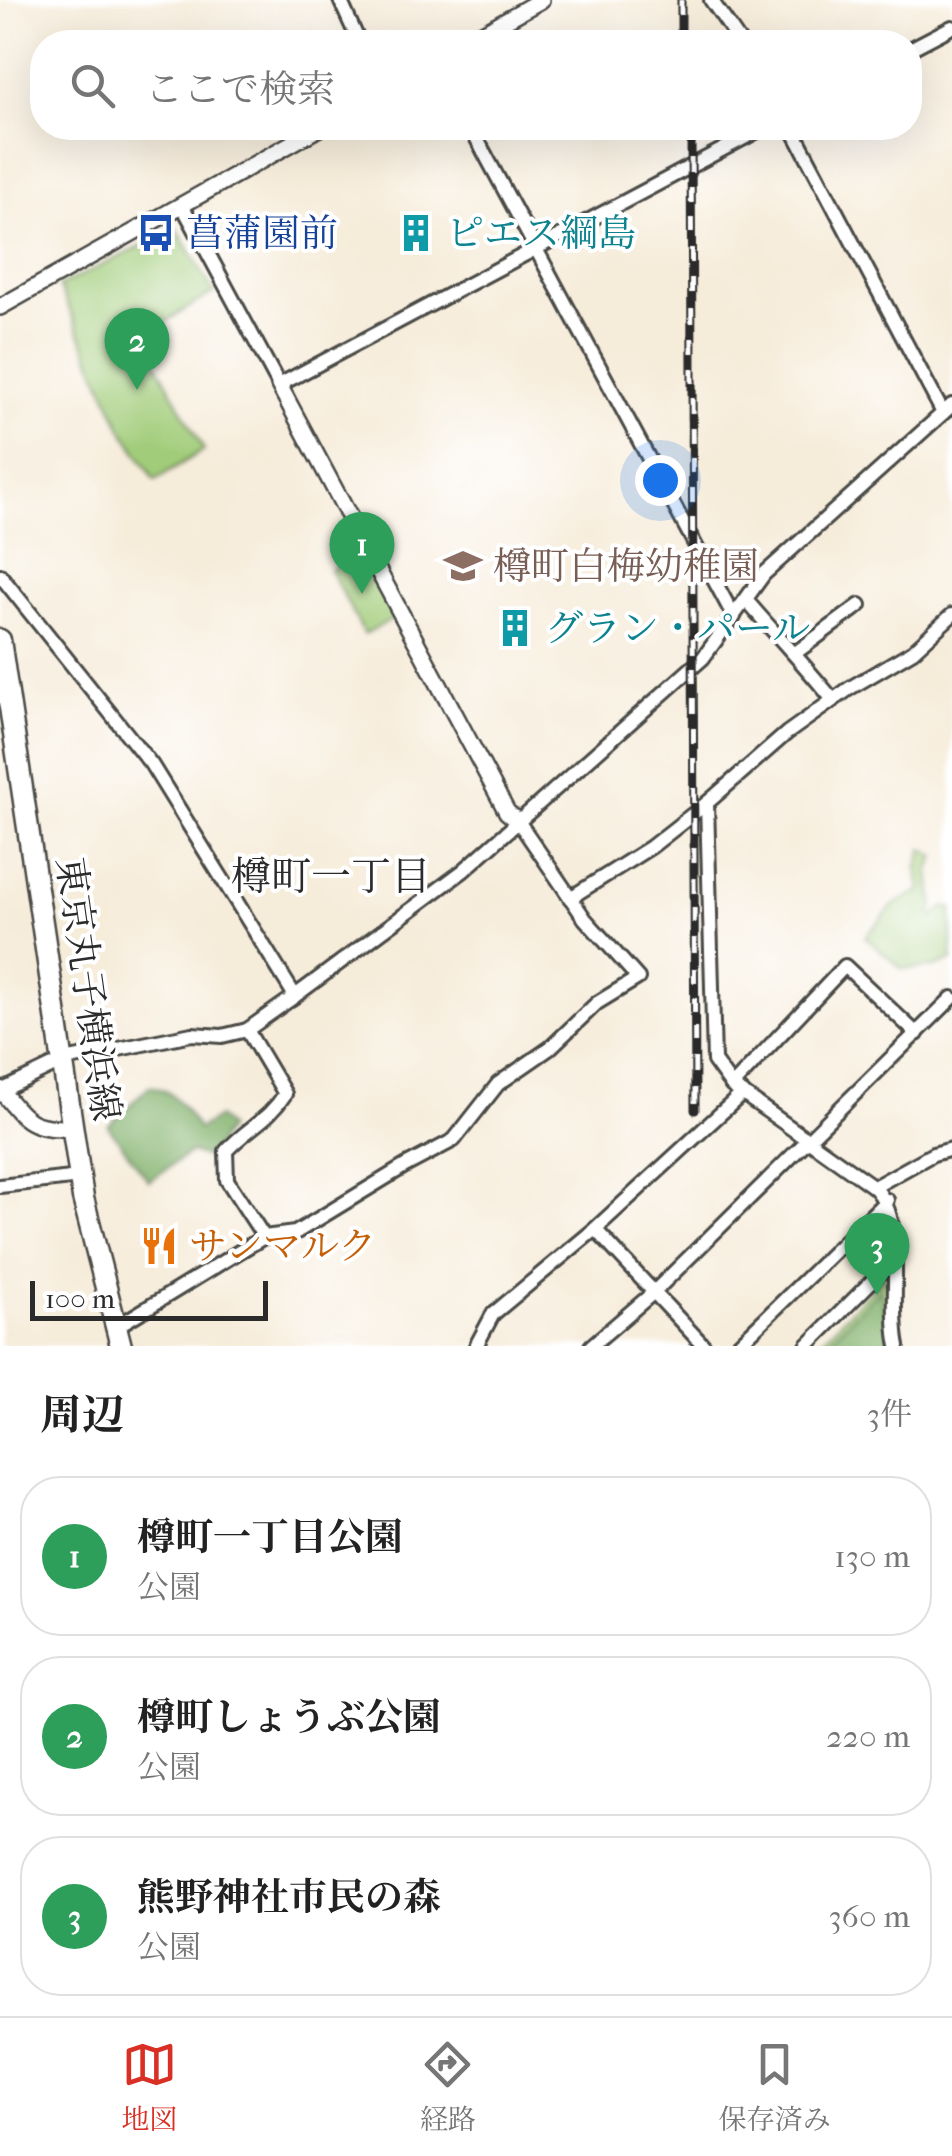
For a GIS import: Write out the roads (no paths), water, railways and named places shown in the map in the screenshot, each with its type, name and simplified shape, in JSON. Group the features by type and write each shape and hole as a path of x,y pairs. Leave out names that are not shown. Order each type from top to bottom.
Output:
{"main road":[{"name":"東京丸子横浜線","path":"0,640 80,1177 93,1245 118,1337"}],"street":[{"path":"340,0 354,30"},
{"path":"489,30 542,0"},
{"path":"711,0 732,30"},
{"path":"922,43 952,27"},
{"path":"0,307 297,140"},
{"path":"477,140 734,616"},
{"path":"279,385 742,140"},
{"path":"74,1128 50,1129 29,1124 0,1090 65,1060 192,1034 222,1036 247,1030 296,996 462,871 703,658 764,574 947,409 799,140"},
{"path":"118,1337 264,1238 295,1233 454,1140 498,1084 550,1048 598,1002 638,978 585,919 518,821 507,812 182,205"},
{"path":"0,575 151,764 296,996"},
{"path":"746,600 833,700"},
{"path":"794,654 860,605"},
{"path":"570,898 639,856 708,804 787,733 913,651 952,615"},
{"path":"708,804 714,1060 737,1090 887,1200 895,1258 893,1322 898,1346"},
{"path":"476,1346 493,1314 595,1228 737,1090 845,966 917,1034"},
{"path":"590,1346 654,1292 952,998"},
{"path":"247,1030 285,1094 272,1114 243,1133 226,1151 227,1180 264,1238"},
{"path":"874,1187 933,1154 952,1149"},
{"path":"0,1186 80,1177"},
{"path":"737,1346 887,1200"},
{"path":"595,1228 704,1346"},
{"path":"807,1346 895,1258"}],"railway":[{"path":"681,0 681,30"},
{"path":"691,140 695,1110"}],"place":[{"name":"菖蒲園前","path":"156,233"},
{"name":"ピエス綱島","path":"416,233"},
{"name":"樽町しょうぶ公園","path":"137,390"},
{"name":"樽町白梅幼稚園","path":"463,566"},
{"name":"樽町一丁目公園","path":"362,594"},
{"name":"グラン・パール","path":"515,628"},
{"name":"サンマルク","path":"159,1246"},
{"name":"熊野神社市民の森","path":"877,1295"}],"district":[{"name":"樽町一丁目","path":"331,877"}]}
